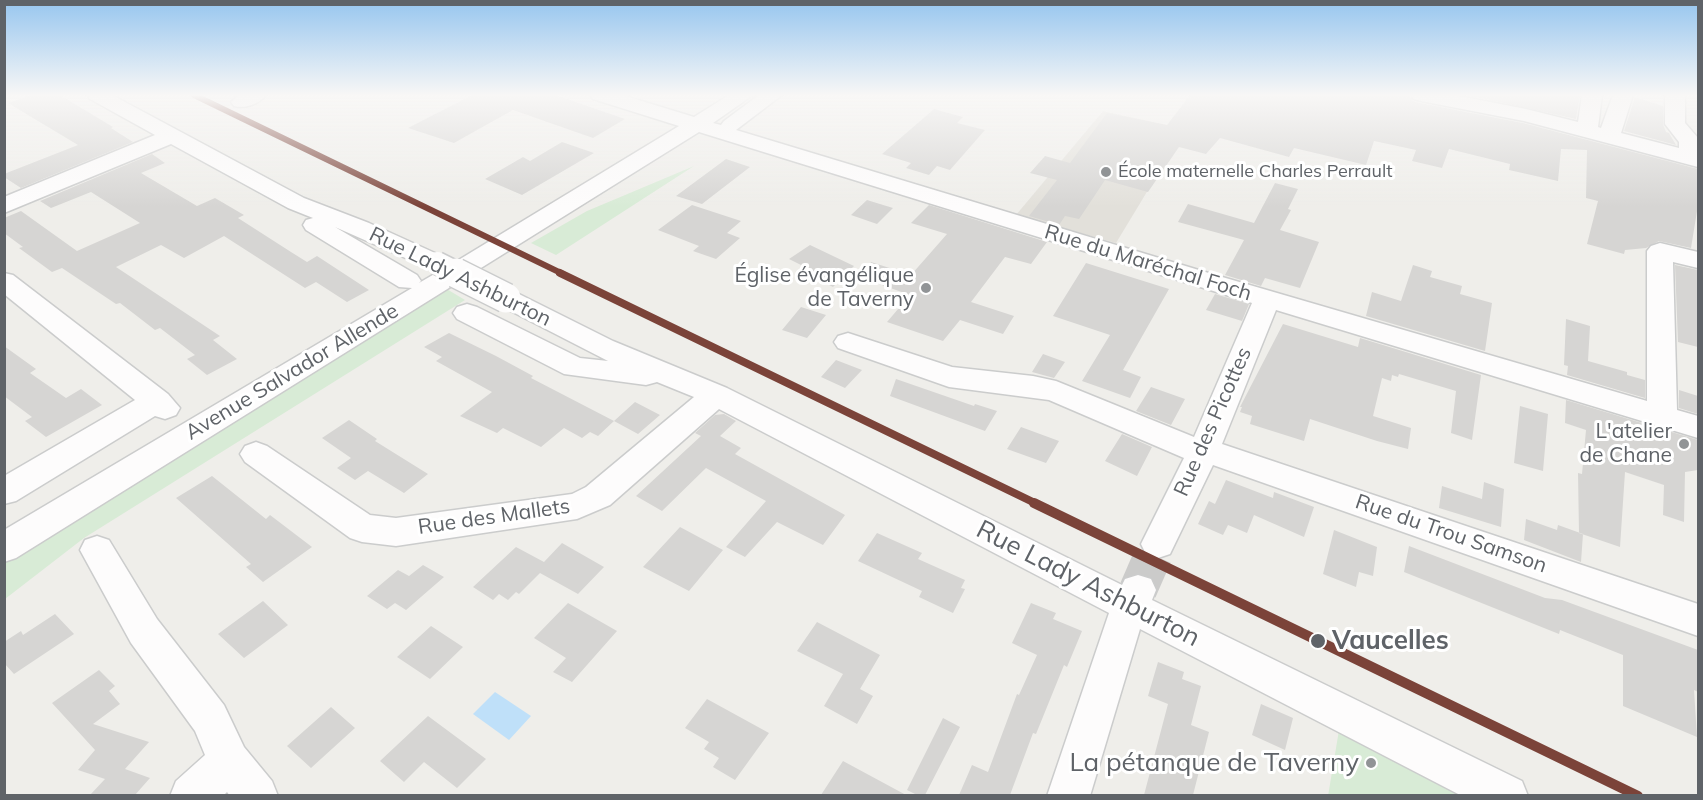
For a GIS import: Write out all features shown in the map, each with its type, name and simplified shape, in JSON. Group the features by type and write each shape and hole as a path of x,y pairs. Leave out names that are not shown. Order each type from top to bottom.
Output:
{"street":[{"name":"Rue Lady Ashburton","path":"164,132 296,203 360,228 437,263 603,348 716,395 1134,598 1507,795"},
{"path":"574,190 651,132"},
{"name":"Avenue Salvador Allende","path":"4,548 574,190 663,168 704,132"},
{"name":"Rue du Maréchal Foch","path":"715,132 1698,427"},
{"path":"1596,132 1694,158 1690,141 1682,132"},
{"path":"4,206 171,136"},
{"name":"Rue Lady Ashburton","path":"251,180 313,224 408,281"},
{"path":"1662,415 1660,251 1698,260"},
{"path":"4,281 161,404 4,492"},
{"name":"Rue des Picottes","path":"1158,544 1203,452 1267,299"},
{"name":"Rue Lady Ashburton","path":"467,313 574,367 605,372 667,376"},
{"name":"Rue du Trou Samson","path":"848,342 949,377 1033,386 1056,391 1203,452 1698,620"},
{"name":"Rue des Mallets","path":"256,454 362,528 396,532 577,506 598,496 716,395"},
{"path":"97,550 144,631 210,718 229,761 257,795"},
{"path":"1068,795 1121,629 1134,598"},
{"path":"191,795 229,761"}],"shaded area":[{"name":"École maternelle Charles Perrault","path":"1085,132 1183,132 1116,243 1016,215"}],"green space":[{"path":"694,166 556,255 531,243 587,211"},
{"path":"445,288 465,300 84,538 5,599 5,560"},
{"name":"La pétanque de Taverny","path":"1339,730 1479,796 1328,796"}],"water":[{"path":"495,692 531,716 509,740 473,714"}],"building":[{"path":"57,132 118,132 133,142 21,188 4,177 4,174 78,145"},
{"path":"421,132 473,132 454,143"},
{"path":"577,132 603,132 593,138"},
{"path":"907,132 983,132 950,170 937,166 929,175 906,168 911,163 882,154"},
{"path":"1093,132 1559,132 1698,169 1698,205 1691,248 1659,241 1646,248 1625,250 1624,254 1587,244 1598,201 1586,198 1587,150 1561,149 1558,181 1509,170 1510,164 1449,149 1442,168 1412,161 1416,150 1374,141 1366,165 1294,148 1289,157 1220,138 1206,154 1179,147 1148,192 1105,180 1079,219 1065,216 1059,225 1029,216 1057,180 1030,173 1045,156 1070,163"},
{"path":"1629,132 1667,132 1676,145"},
{"path":"562,142 594,153 522,195 485,179 523,157 530,161"},
{"path":"152,154 165,163 141,173 197,206 215,198 244,215 238,218 307,262 317,256 369,290 347,302 316,282 305,288 224,236 184,258 161,245 116,267 220,336 213,340 237,359 207,375 187,359 195,355 160,328 155,330 120,303 116,304 62,268 52,272 19,248 23,247 4,233 4,218 21,211 77,251 140,223 91,192 51,208 40,201"},
{"path":"726,159 750,167 702,204 676,196"},
{"path":"1275,183 1298,189 1288,209 1291,210 1280,230 1319,242 1300,288 1265,278 1261,286 1225,275 1244,240 1178,222 1188,204 1254,223"},
{"path":"867,200 893,208 877,224 851,215"},
{"path":"692,205 741,221 727,233 740,238 716,259 693,251 699,246 658,230"},
{"path":"929,205 1047,242 1031,264 1005,257 971,302 1014,316 1003,334 960,320 943,341 887,322 910,295 865,279 871,262 911,275 947,234 911,223"},
{"path":"810,245 854,266 833,287 803,271 807,268 789,259"},
{"path":"1086,263 1169,289 1123,370 1141,377 1130,398 1082,381 1110,335 1053,316"},
{"path":"1413,265 1432,271 1430,277 1462,286 1460,294 1492,303 1485,351 1366,316 1372,292 1401,301"},
{"path":"1675,265 1698,270 1698,347 1678,342"},
{"path":"1215,294 1249,304 1242,321 1206,310"},
{"path":"801,307 826,315 807,338 782,330"},
{"path":"1566,319 1590,326 1588,361 1627,372 1627,375 1645,380 1645,398 1567,375 1568,366 1564,365"},
{"path":"1283,324 1358,347 1360,338 1481,375 1472,440 1451,433 1456,391 1399,374 1398,377 1392,375 1391,381 1382,378 1373,416 1411,428 1408,449 1310,419 1304,441 1250,424 1252,416 1240,412 1242,407 1240,407"},
{"path":"449,333 496,356 533,376 531,378 614,421 598,436 590,432 582,438 564,428 541,447 503,428 497,433 460,416 492,392 436,361 442,357 424,347"},
{"path":"4,346 36,369 30,373 66,398 81,389 102,405 46,437 25,421 32,417 4,396"},
{"path":"1043,354 1065,362 1054,378 1032,372"},
{"path":"836,360 862,370 845,388 821,377"},
{"path":"896,379 974,406 975,404 997,411 985,431 890,396"},
{"path":"1151,387 1185,399 1171,425 1136,411"},
{"path":"1679,390 1698,396 1698,414 1679,408"},
{"path":"1566,400 1698,440 1698,470 1685,472 1684,522 1663,515 1664,485 1625,472 1620,547 1579,533 1578,473 1582,474 1586,430 1565,423"},
{"path":"635,402 660,415 638,434 614,421"},
{"path":"1520,406 1548,414 1543,471 1514,463"},
{"path":"724,414 736,421 720,436 741,448 735,454 845,515 823,545 777,522 745,557 726,547 766,501 706,468 662,511 636,496 701,436 695,433 715,415"},
{"path":"349,420 377,439 375,441 428,474 404,493 368,471 355,480 337,468 351,458 322,438"},
{"path":"1021,427 1059,441 1046,463 1007,449"},
{"path":"1122,434 1152,447 1137,476 1105,461"},
{"path":"212,476 266,519 270,515 312,547 263,582 246,567 251,564 176,498"},
{"path":"1226,480 1273,498 1274,492 1314,507 1304,537 1254,515 1247,533 1228,525 1223,535 1198,524 1209,501 1215,504"},
{"path":"1484,482 1504,489 1501,527 1439,508 1442,486 1482,499"},
{"path":"1526,519 1557,530 1558,525 1583,534 1581,562 1524,540"},
{"path":"680,527 723,550 689,591 643,567"},
{"path":"1334,530 1377,547 1373,576 1359,572 1356,587 1323,574"},
{"path":"877,533 922,553 918,559 965,580 961,588 965,589 953,613 919,597 922,591 858,561"},
{"path":"562,543 604,567 578,594 540,573 519,594 516,592 508,600 499,594 493,600 473,587 516,547 544,562"},
{"path":"1409,546 1545,598 1562,600 1698,650 1698,692 1694,690 1697,737 1623,706 1623,655 1560,630 1559,634 1404,572"},
{"path":"423,565 444,577 406,610 395,603 387,609 367,596 398,570 409,576"},
{"path":"263,601 288,625 244,658 218,634"},
{"path":"568,603 617,631 572,682 553,672 566,658 534,638"},
{"path":"1031,603 1056,613 1053,619 1082,631 1067,667 1064,665 1036,734 1033,733 1010,795 959,795 972,765 988,772 1017,694 1019,695 1037,655 1012,643"},
{"path":"55,614 74,634 14,674 4,663 4,642 21,631 23,635"},
{"path":"817,622 880,655 860,689 873,696 857,724 824,706 843,674 797,651"},
{"path":"431,626 463,647 430,679 397,657"},
{"path":"1158,662 1184,672 1182,679 1201,686 1191,725 1209,732 1193,795 1144,795 1168,704 1148,696"},
{"path":"99,670 115,686 109,691 120,704 93,724 149,742 125,769 150,778 135,795 90,795 105,779 78,770 95,750 52,703"},
{"path":"707,699 769,733 735,780 713,767 719,758 704,749 709,742 685,728"},
{"path":"1261,704 1293,718 1285,750 1252,735"},
{"path":"331,707 355,728 311,768 287,746"},
{"path":"428,716 486,759 457,788 424,762 404,782 380,761"},
{"path":"943,718 960,727 925,795 917,795 907,790"},
{"path":"843,761 906,795 821,795"}],"tunnel":[{"path":"1138,590 1158,544"}],"transit line":[{"path":"271,132 1638,796"}],"place":[{"name":"École maternelle Charles Perrault","path":"1106,172"},
{"name":"Église évangélique de Taverny","path":"926,288"},
{"name":"L'atelier de Chane","path":"1684,444"},
{"name":"Vaucelles","path":"1318,641"},
{"name":"La pétanque de Taverny","path":"1371,763"}]}
